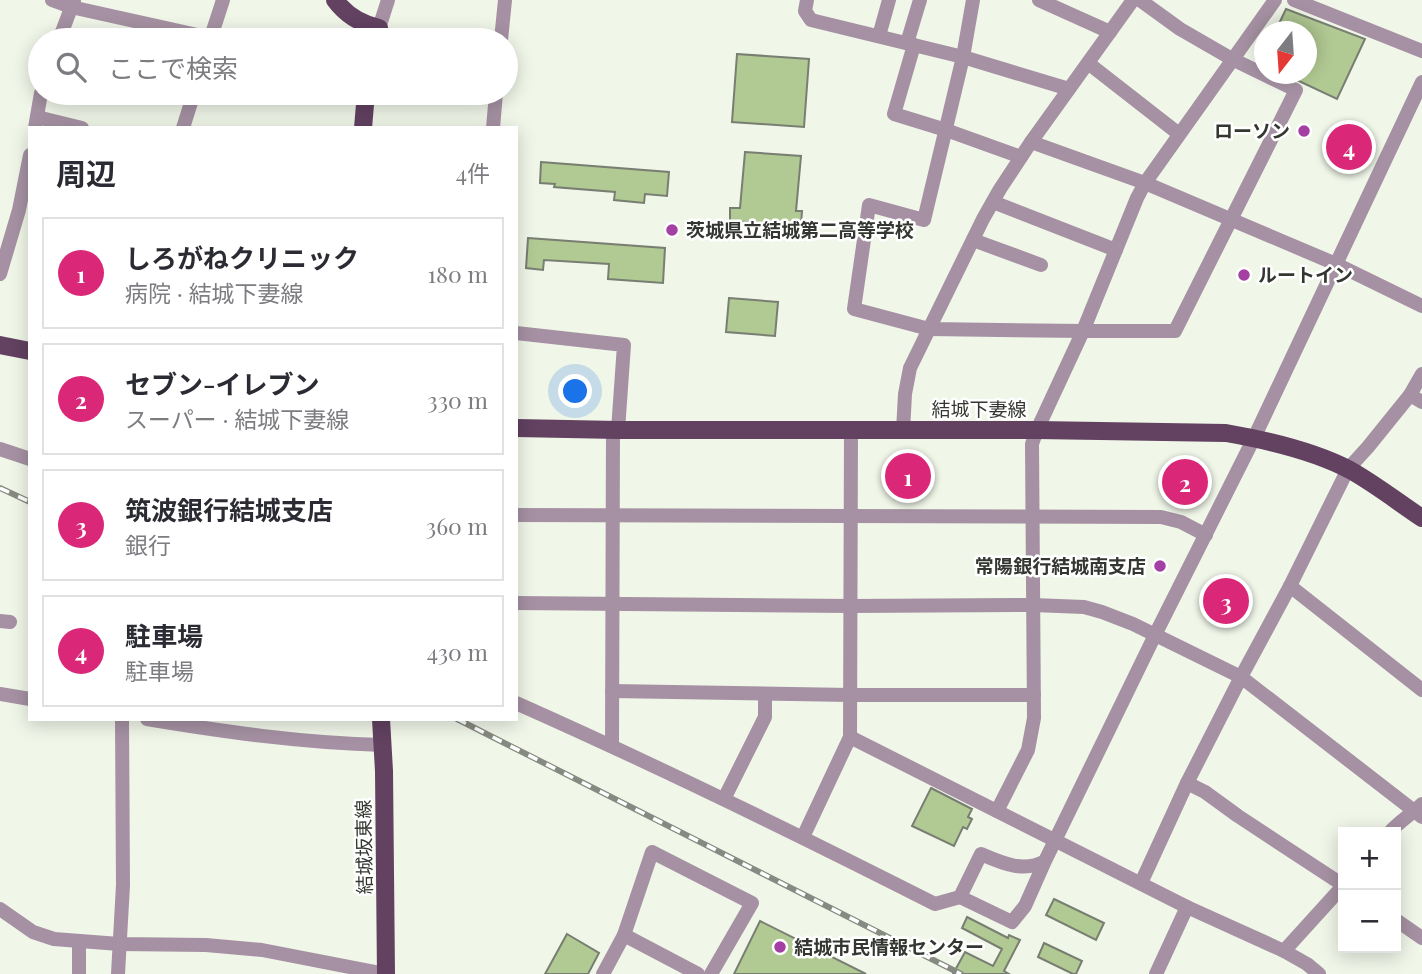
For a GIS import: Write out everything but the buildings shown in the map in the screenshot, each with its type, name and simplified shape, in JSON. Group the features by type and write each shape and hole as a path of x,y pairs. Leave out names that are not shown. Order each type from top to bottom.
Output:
{"main road":[{"path":"335,0 350,15 371,28"},
{"path":"363,126 365,105"},
{"path":"0,345 28,351"},
{"name":"結城下妻線","path":"518,428 1213,432 1254,438 1348,469 1422,518"},
{"name":"結城坂東線","path":"381,721 386,974"}],"street":[{"path":"52,0 169,28"},
{"path":"214,28 223,0"},
{"path":"379,28 388,0"},
{"path":"502,28 505,0"},
{"path":"807,0 805,11 811,20 963,57 1069,89"},
{"path":"879,36 889,0"},
{"path":"919,0 894,114 1021,157"},
{"path":"973,0 963,57 925,220 869,205 854,309 929,328 1175,331 1296,90 1232,59 1180,29 1140,0"},
{"path":"1040,0 1110,32"},
{"path":"903,431 910,368 993,202 1031,142 1133,0"},
{"path":"997,811 1028,750 1034,718 1032,444 1145,183 1275,0"},
{"path":"1294,0 1422,51"},
{"path":"64,28 73,3"},
{"path":"1088,62 1179,134"},
{"path":"518,704 724,799 935,904 960,897 1012,922 1026,906 1045,861 1155,635 1254,438 1422,82"},
{"path":"184,126 190,105"},
{"path":"492,126 495,105"},
{"path":"36,122 67,126"},
{"path":"1031,142 1145,183 1336,264 1422,306"},
{"path":"0,274 19,210 28,165"},
{"path":"993,202 1116,250"},
{"path":"973,240 1041,265"},
{"path":"518,333 624,345 615,430 612,516 612,746"},
{"path":"1141,883 1187,783 1348,469 1416,399 1422,374"},
{"path":"803,837 850,737 851,431"},
{"path":"0,449 28,458"},
{"path":"518,515 1161,516 1181,522 1206,535"},
{"path":"1290,586 1420,683"},
{"path":"518,603 1033,605 1093,609 1133,624 1241,677 1420,811 1395,827"},
{"path":"612,691 1034,695"},
{"path":"0,694 28,699"},
{"path":"724,799 765,717 765,694"},
{"path":"118,974 123,885 122,721"},
{"path":"159,721 291,739 383,745"},
{"path":"850,737 1187,907 1284,951 1319,974"},
{"path":"1187,783 1205,792 1338,882"},
{"path":"603,974 624,935 652,852 752,903 711,974"},
{"path":"960,897 981,855 1022,867 1036,866 1045,861"},
{"path":"1284,951 1339,890"},
{"path":"1156,974 1187,907"},
{"path":"0,909 33,932 54,939 118,944 206,944 262,950 386,974"},
{"path":"1401,923 1422,938"},
{"path":"624,935 698,974"},
{"path":"79,941 79,974"}],"railway":[{"path":"0,488 28,501"},
{"path":"461,721 961,974"}],"place":[{"name":"ローソン","path":"1304,131"},
{"name":"駐車場","path":"1349,147"},
{"name":"茨城県立結城第二高等学校","path":"672,230"},
{"name":"ルートイン","path":"1244,275"},
{"name":"しろがねクリニック","path":"908,476"},
{"name":"セブン-イレブン","path":"1185,482"},
{"name":"常陽銀行結城南支店","path":"1160,566"},
{"name":"筑波銀行結城支店","path":"1226,601"},
{"name":"結城市民情報センター","path":"780,947"}]}
